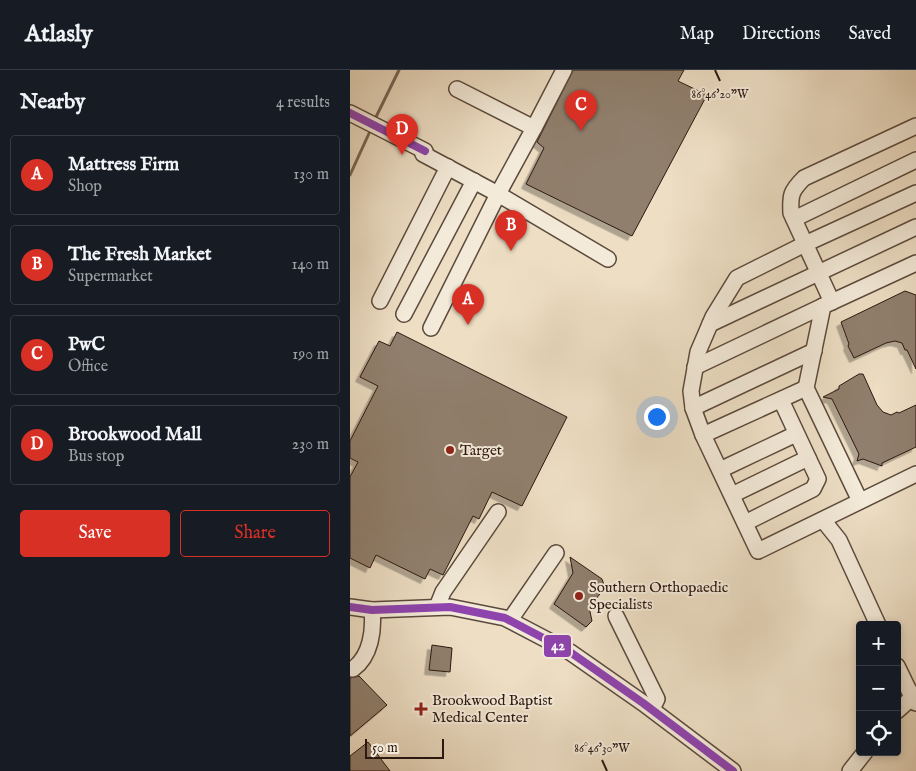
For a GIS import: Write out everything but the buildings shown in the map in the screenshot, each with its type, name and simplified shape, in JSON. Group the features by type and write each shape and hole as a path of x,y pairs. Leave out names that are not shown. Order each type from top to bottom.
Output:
{"street":[{"path":"431,328 498,194 564,70"},
{"path":"457,89 534,128"},
{"path":"350,113 424,152 608,259"},
{"path":"860,501 806,388 827,304 819,274 791,213 790,199 794,188 804,178 916,126"},
{"path":"794,219 916,160"},
{"path":"380,301 448,167"},
{"path":"404,314 474,181"},
{"path":"916,193 805,244 738,278 710,324 698,352 691,391 693,408 703,435 758,551 916,474"},
{"path":"710,324 916,227"},
{"path":"695,367 916,262"},
{"path":"693,408 814,351"},
{"path":"703,435 806,388"},
{"path":"745,523 813,489 818,479 780,400"},
{"path":"720,470 796,434"},
{"path":"732,495 808,458"},
{"path":"437,608 443,592 498,512"},
{"path":"823,520 839,540 876,621"},
{"path":"510,620 556,553"},
{"path":"350,607 372,610 450,607 510,620 570,652 652,709 733,771"},
{"path":"353,669 358,666 366,653 371,638 372,610"},
{"path":"616,616 655,692 657,699 652,709"},
{"path":"901,673 915,698 901,708"},
{"path":"850,771 862,756"}],"waterway":[{"path":"374,121 399,70"},
{"path":"350,175 371,129"}],"transit line":[{"name":"42","path":"350,113 425,151"},
{"name":"42","path":"350,607 372,610 450,607 505,618 570,652 643,703 733,771"}],"place":[{"name":"PwC","path":"581,131"},
{"name":"Brookwood Mall","path":"402,155"},
{"name":"The Fresh Market","path":"511,251"},
{"name":"Mattress Firm","path":"468,325"},
{"name":"Target","path":"450,450"},
{"name":"Southern Orthopaedic Specialists","path":"579,596"},
{"name":"Brookwood Baptist Medical Center","path":"421,709"}]}
